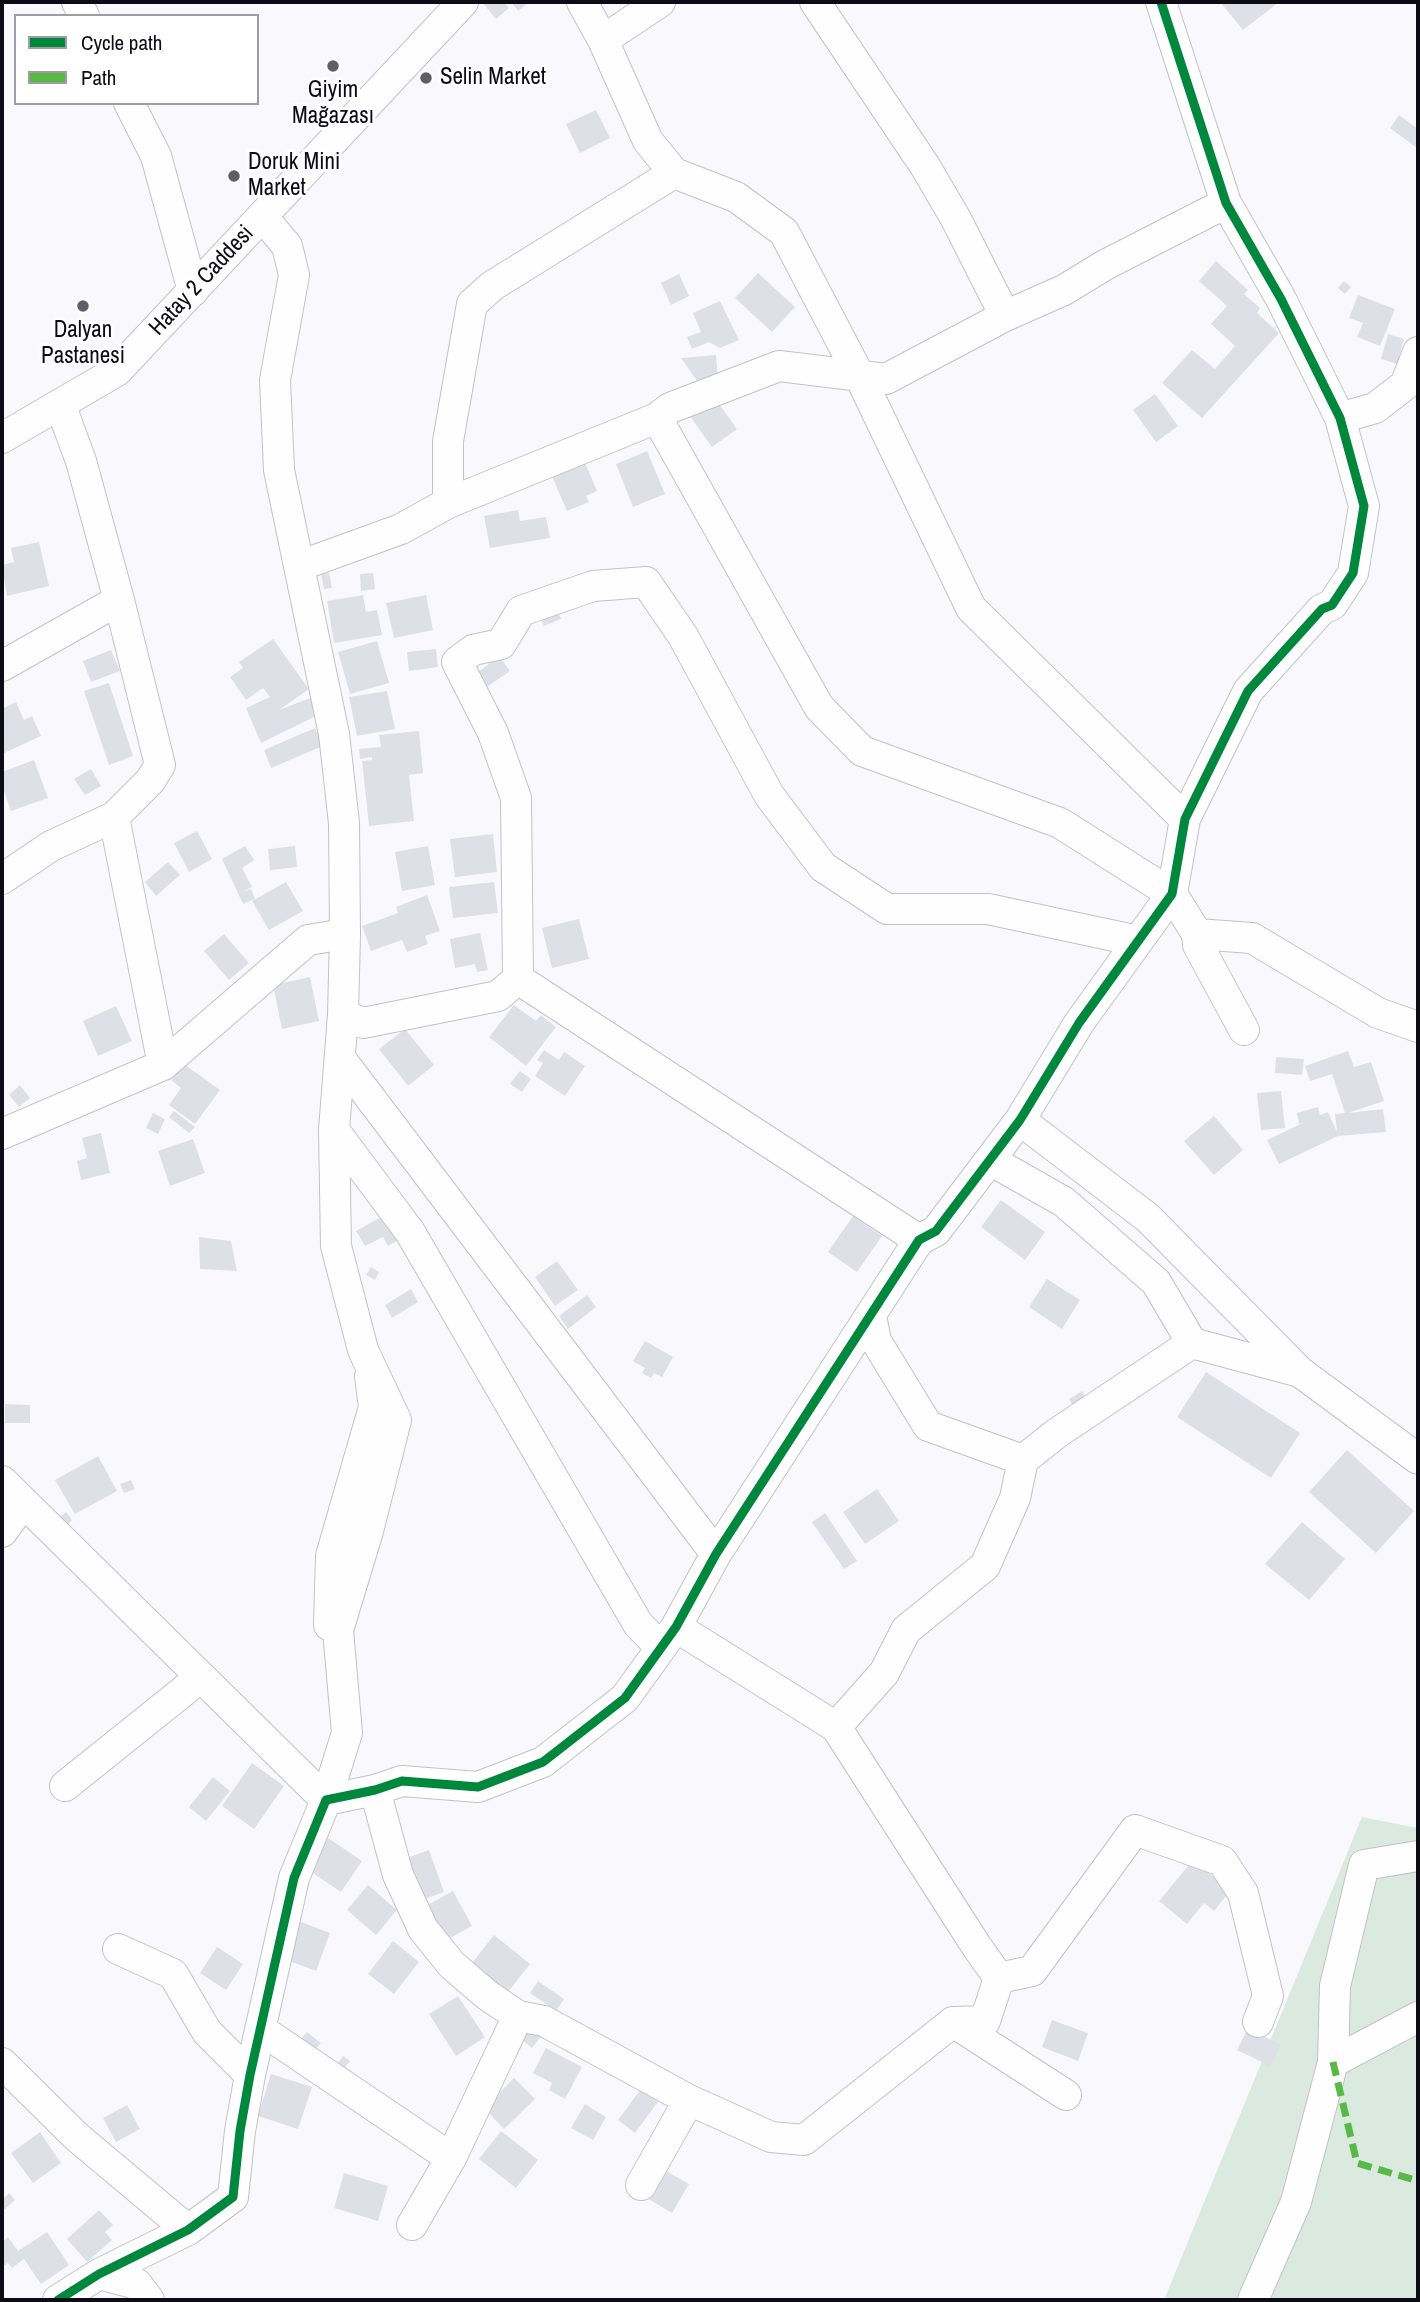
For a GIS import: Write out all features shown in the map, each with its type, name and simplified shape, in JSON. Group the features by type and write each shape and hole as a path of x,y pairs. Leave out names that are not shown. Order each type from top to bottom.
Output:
{"street":[{"name":"Hatay 2 Caddesi","path":"2,438 117,371 463,2"},
{"path":"582,2 603,40 648,141 674,173 736,197 784,232 859,377 971,608 1185,819"},
{"path":"603,40 660,2"},
{"path":"815,2 925,166 956,219 1005,316"},
{"path":"326,1800 375,1790 402,1781 478,1787 542,1762 625,1698 668,1638 716,1554 919,1240 936,1231 1020,1120 1079,1023 1172,894 1185,819 1248,691 1322,609 1332,605 1353,573 1364,506 1340,418 1281,299 1226,204 1161,2"},
{"path":"130,105 156,156 193,291"},
{"path":"447,503 448,441 472,304 492,286 674,173"},
{"path":"299,566 401,529 447,503 657,418 670,408 779,366 886,379 1005,316 1064,290 1105,265 1226,204"},
{"path":"58,2300 99,2274 188,2230 233,2197 240,2131 250,2075 294,1878 326,1800 347,1734 338,1630 368,1531 396,1420 363,1350 336,1246 334,1130 343,1016 344,823 334,734 279,470 275,380 294,275 287,246 262,216"},
{"path":"1340,418 1375,408 1405,385 1418,352"},
{"path":"2,879 51,846 114,817 150,781 160,765 81,461 60,404"},
{"path":"657,418 819,707 862,751 1060,823 1172,894 1197,934 1198,945 1244,1030"},
{"path":"518,979 516,798 493,733 457,662 473,650 501,644 522,611 593,586 646,582 683,636 769,795 823,867 887,909 988,909 1138,941"},
{"path":"2,666 119,600"},
{"path":"114,817 163,1065"},
{"path":"2,1132 163,1065 308,940 345,934"},
{"path":"1197,934 1252,938 1378,1013 1418,1027"},
{"path":"343,1016 363,1023 498,996 518,979"},
{"path":"518,979 919,1240"},
{"path":"340,1058 716,1554"},
{"path":"1020,1120 1148,1218 1300,1372 1418,1460"},
{"path":"334,1130 410,1232 638,1624 836,1727 976,1947 999,1978"},
{"path":"990,1160 1064,1202 1156,1282 1192,1343 1300,1372"},
{"path":"871,1316 876,1341 928,1426 1023,1460"},
{"path":"836,1727 884,1673 905,1630 985,1566 1015,1498 1023,1460 1058,1433 1192,1343"},
{"path":"2,1482 326,1800"},
{"path":"2,1532 23,1503"},
{"path":"65,1786 201,1677"},
{"path":"375,1790 398,1875 422,1929 452,1965 487,1995 519,2016 544,2021 688,2100 771,2137 804,2140 953,2022 985,2021 999,1978"},
{"path":"999,1978 1032,1971 1135,1830 1222,1861 1244,1892 1268,1996 1258,2022"},
{"path":"1253,2300 1296,2202 1333,2062 1335,1986 1364,1865 1418,1856"},
{"path":"118,1949 173,1974 207,2032 250,2075"},
{"path":"412,2225 451,2158 519,2016"},
{"path":"1333,2062 1418,2017"},
{"path":"953,2022 1066,2095"},
{"path":"260,2029 451,2158"},
{"path":"2,2063 77,2137 188,2230"},
{"path":"641,2185 688,2100"},
{"path":"99,2274 137,2284 149,2300"}],"green space":[{"path":"1362,1817 1418,1828 1418,2300 1164,2300"}],"building":[{"path":"482,2 504,2 509,8 496,19"},
{"path":"511,2 529,2 518,11"},
{"path":"1220,2 1279,2 1243,30"},
{"path":"596,110 610,138 580,153 566,124"},
{"path":"1399,115 1418,129 1417,148 1390,128"},
{"path":"1216,261 1248,290 1244,294 1260,308 1257,313 1279,333 1202,418 1162,383 1192,350 1215,369 1235,346 1211,324 1227,306 1199,281"},
{"path":"758,273 795,307 772,332 735,298"},
{"path":"679,274 689,296 671,305 661,283"},
{"path":"1344,281 1351,287 1345,294 1338,288"},
{"path":"1358,295 1395,309 1380,346 1357,337 1363,323 1349,318"},
{"path":"720,301 739,340 720,348 709,342 692,349 687,337 701,332 693,313"},
{"path":"1388,334 1404,339 1397,364 1381,359"},
{"path":"716,355 718,379 697,381 681,358"},
{"path":"1155,394 1178,426 1156,442 1133,410"},
{"path":"714,397 737,429 712,447 689,415"},
{"path":"647,451 665,494 633,507 616,464"},
{"path":"581,453 597,491 586,496 589,502 567,511 548,467"},
{"path":"518,510 520,521 546,517 550,538 490,548 484,516"},
{"path":"39,542 49,586 7,596 2,565 14,562 11,548"},
{"path":"329,573 332,588 324,589 321,574"},
{"path":"373,573 375,589 361,591 360,574"},
{"path":"363,595 366,612 377,610 382,635 334,643 327,601"},
{"path":"426,595 433,630 394,638 386,603"},
{"path":"556,607 561,619 544,626 539,614"},
{"path":"273,639 309,689 279,710 313,697 318,715 261,743 246,708 270,697 263,688 246,700 230,677 243,668 239,662"},
{"path":"377,641 389,683 350,694 338,652"},
{"path":"436,649 438,667 409,671 407,652"},
{"path":"111,650 120,671 91,682 83,661"},
{"path":"499,656 510,671 487,687 477,673"},
{"path":"109,683 133,756 109,765 84,691"},
{"path":"387,691 395,729 357,736 349,697"},
{"path":"16,702 24,720 32,716 41,736 2,754 2,709"},
{"path":"315,728 323,746 271,768 264,750"},
{"path":"419,731 423,773 409,775 414,821 369,826 362,761 372,760 372,757 360,759 359,749 381,747 379,735"},
{"path":"34,760 48,798 11,811 2,785 2,772"},
{"path":"91,769 101,786 85,795 74,779"},
{"path":"197,831 212,859 189,872 174,843"},
{"path":"493,834 497,872 455,877 450,839"},
{"path":"245,846 254,860 242,868 252,887 242,892 251,889 255,899 243,904 222,859"},
{"path":"295,846 297,867 270,870 268,849"},
{"path":"428,846 435,885 402,891 395,852"},
{"path":"168,862 180,875 156,896 145,882"},
{"path":"286,882 303,911 269,930 252,901"},
{"path":"494,882 498,913 453,918 449,887"},
{"path":"427,895 440,931 425,936 428,944 407,952 402,940 371,951 362,926 398,913 396,907"},
{"path":"579,919 589,959 552,968 542,928"},
{"path":"480,933 488,970 477,972 475,964 455,968 450,939"},
{"path":"224,934 249,963 229,980 204,951"},
{"path":"310,977 319,1021 282,1029 273,985"},
{"path":"514,1005 536,1021 541,1015 556,1027 526,1066 489,1037"},
{"path":"116,1006 132,1041 98,1056 83,1021"},
{"path":"405,1029 434,1065 408,1086 379,1049"},
{"path":"544,1050 559,1060 564,1052 585,1066 565,1096 535,1076 543,1063 537,1060"},
{"path":"1348,1051 1354,1067 1371,1062 1384,1101 1348,1113 1383,1109 1386,1132 1338,1136 1279,1164 1267,1140 1305,1122 1299,1124 1297,1113 1318,1107 1320,1115 1328,1112 1337,1132 1335,1114 1345,1113 1332,1074 1310,1081 1305,1066"},
{"path":"1276,1057 1304,1059 1302,1075 1275,1073"},
{"path":"184,1064 220,1090 195,1124 169,1105 181,1088 171,1080"},
{"path":"520,1071 531,1079 522,1092 510,1084"},
{"path":"20,1085 30,1098 19,1107 9,1095"},
{"path":"1281,1091 1285,1128 1261,1130 1257,1093"},
{"path":"174,1111 195,1127 189,1133 169,1117"},
{"path":"153,1113 165,1119 158,1134 146,1128"},
{"path":"1214,1116 1243,1150 1214,1175 1184,1141"},
{"path":"101,1133 110,1173 81,1180 77,1161 87,1158 82,1138"},
{"path":"193,1139 205,1173 170,1186 158,1151"},
{"path":"1001,1200 1045,1232 1025,1260 981,1227"},
{"path":"390,1212 404,1237 388,1246 383,1237 365,1246 356,1231"},
{"path":"853,1216 882,1236 857,1272 828,1252"},
{"path":"199,1237 231,1241 237,1271 200,1269"},
{"path":"557,1261 578,1290 555,1306 535,1277"},
{"path":"371,1267 379,1272 375,1280 366,1275"},
{"path":"1047,1279 1080,1300 1062,1329 1029,1307"},
{"path":"411,1289 418,1302 392,1318 385,1305"},
{"path":"587,1295 596,1307 568,1329 559,1316"},
{"path":"645,1341 673,1357 662,1377 654,1373 651,1378 642,1373 645,1368 633,1361"},
{"path":"1206,1372 1300,1433 1271,1478 1177,1417"},
{"path":"1082,1391 1087,1400 1074,1408 1069,1399"},
{"path":"5,1404 30,1405 30,1423 5,1423"},
{"path":"1347,1450 1414,1511 1376,1553 1309,1492"},
{"path":"98,1456 117,1491 75,1514 55,1480"},
{"path":"131,1480 135,1489 124,1493 120,1484"},
{"path":"877,1489 899,1521 865,1544 843,1512"},
{"path":"66,1512 72,1520 66,1528 56,1520"},
{"path":"825,1513 857,1561 844,1569 812,1522"},
{"path":"1302,1522 1345,1559 1309,1600 1265,1564"},
{"path":"252,1763 284,1786 254,1829 222,1806"},
{"path":"213,1777 230,1791 206,1821 189,1807"},
{"path":"322,1834 362,1861 341,1892 301,1865"},
{"path":"429,1850 444,1892 419,1901 404,1859"},
{"path":"1193,1860 1230,1891 1214,1911 1204,1903 1187,1924 1159,1901"},
{"path":"368,1885 397,1910 376,1935 347,1910"},
{"path":"453,1891 472,1926 443,1942 424,1907"},
{"path":"296,1920 330,1933 316,1971 281,1958"},
{"path":"494,1935 530,1964 508,1992 472,1963"},
{"path":"393,1941 419,1962 394,1994 368,1974"},
{"path":"217,1947 243,1964 226,1990 200,1973"},
{"path":"538,1981 564,1999 556,2011 530,1993"},
{"path":"458,1996 485,2037 456,2056 429,2014"},
{"path":"1052,2020 1088,2033 1078,2061 1042,2047"},
{"path":"530,2025 543,2034 532,2048 520,2038"},
{"path":"1248,2028 1281,2045 1270,2066 1237,2050"},
{"path":"307,2032 321,2043 313,2052 299,2041"},
{"path":"546,2048 582,2067 565,2099 549,2090 552,2083 533,2073"},
{"path":"343,2056 350,2061 342,2072 335,2067"},
{"path":"271,2074 312,2087 298,2129 258,2116"},
{"path":"514,2078 535,2099 504,2129 484,2108"},
{"path":"641,2089 658,2102 635,2133 618,2120"},
{"path":"585,2104 606,2117 593,2140 571,2128"},
{"path":"127,2105 140,2129 116,2142 103,2118"},
{"path":"501,2131 538,2160 516,2188 479,2159"},
{"path":"40,2132 61,2163 33,2183 11,2153"},
{"path":"661,2168 689,2184 672,2213 645,2197"},
{"path":"344,2173 388,2186 378,2221 334,2208"},
{"path":"9,2193 15,2200 2,2212 2,2200"},
{"path":"99,2210 113,2225 105,2232 112,2240 87,2262 67,2239"},
{"path":"47,2232 69,2265 41,2284 24,2259 12,2268 8,2263 2,2267 2,2242 8,2237 18,2251"}],"marked path":[{"path":"1333,2062 1357,2163 1418,2181"}],"cycle path":[{"path":"58,2300 99,2274 188,2230 233,2197 240,2131 250,2075 294,1878 326,1800 375,1790 402,1781 478,1787 543,1762 625,1698 676,1627 716,1554 919,1240 936,1231 1020,1120 1079,1023 1172,894 1185,819 1248,691 1322,609 1332,605 1353,573 1364,506 1340,418 1281,299 1226,203 1161,2"}],"place":[{"name":"Giyim Mağazası","path":"333,66"},
{"name":"Selin Market","path":"426,78"},
{"name":"Doruk Mini Market","path":"234,176"},
{"name":"Dalyan Pastanesi","path":"83,306"}]}
